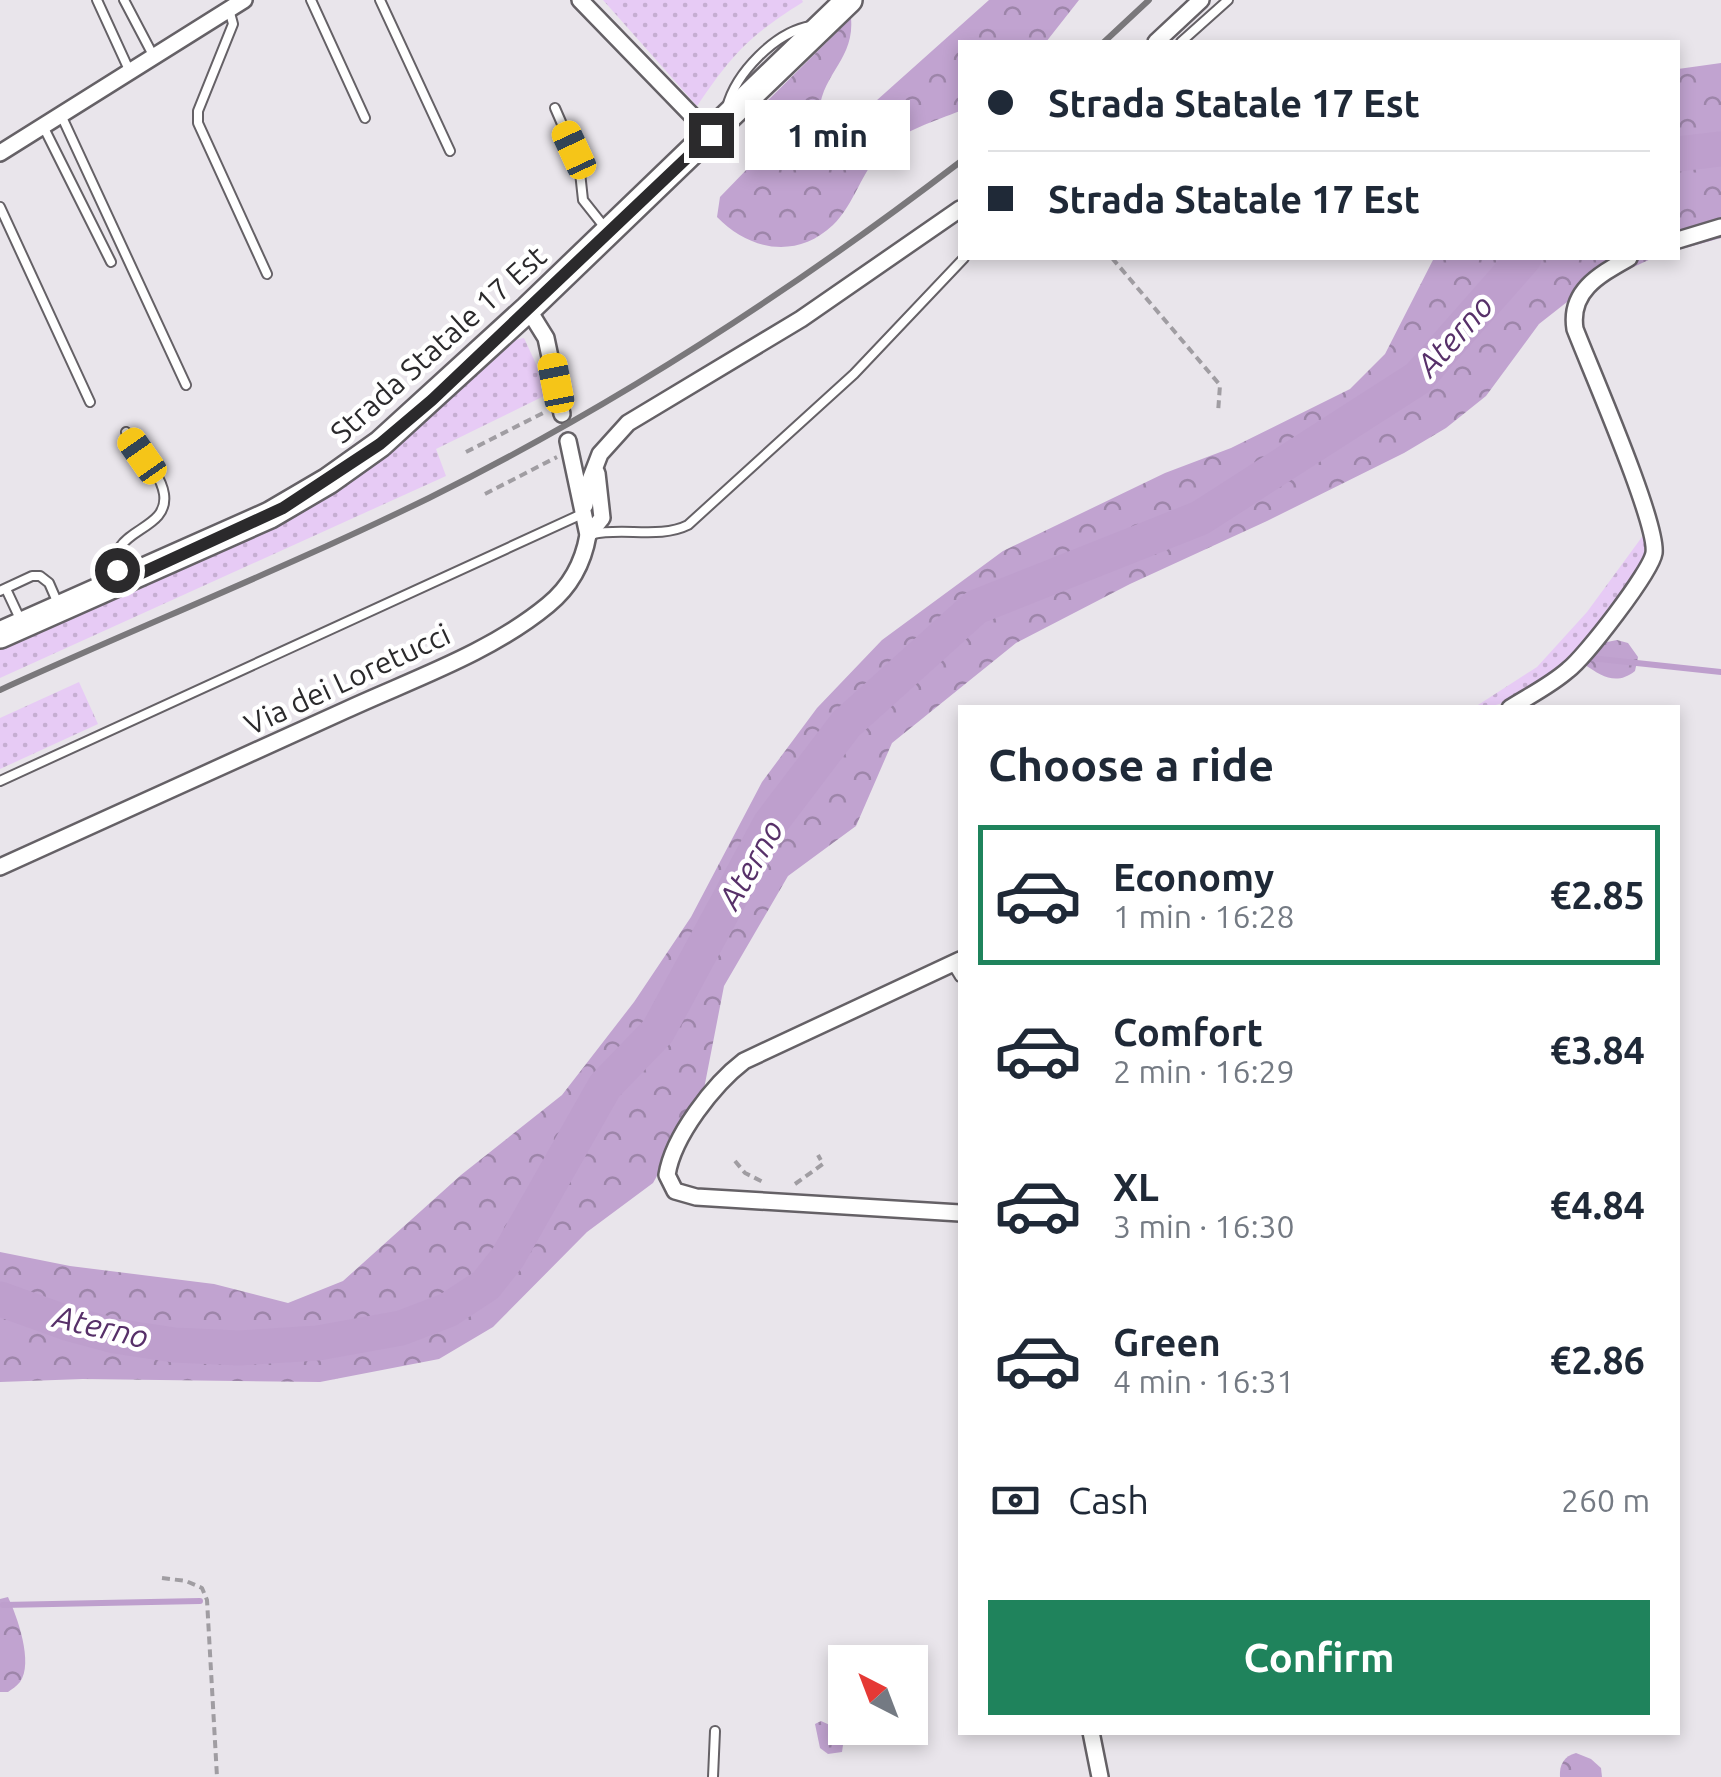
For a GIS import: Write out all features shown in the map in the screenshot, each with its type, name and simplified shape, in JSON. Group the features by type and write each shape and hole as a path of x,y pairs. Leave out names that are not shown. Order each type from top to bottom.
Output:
{"main road":[{"name":"Strada Statale 17 Est","path":"11,630 270,515 343,471 419,412 717,130 834,12"}],"street":[{"path":"0,154 244,0"},
{"path":"580,0 717,130"},
{"path":"1158,40 1200,0"},
{"path":"583,514 600,454 635,418 801,319 958,209"},
{"path":"1680,239 1721,228"},
{"path":"1515,705 1569,670 1640,579 1654,555 1644,508 1572,314 1575,301 1585,288 1625,260"},
{"path":"528,309 546,338 561,409"},
{"path":"569,446 588,535"},
{"name":"Via dei Loretucci","path":"0,867 492,642 534,616 562,592 579,567 588,535 602,518 597,491 600,454"},
{"path":"957,967 744,1061 719,1084 692,1120 673,1156 668,1175 675,1191 696,1198 958,1213"},
{"path":"1092,1735 1100,1777"}],"lane":[{"path":"97,0 130,72"},
{"path":"124,0 154,57"},
{"path":"311,0 365,118"},
{"path":"380,0 450,150"},
{"path":"1183,40 1228,0"},
{"path":"229,9 233,24 197,118 267,274"},
{"path":"555,108 579,163 583,200 609,232"},
{"path":"61,115 186,385"},
{"path":"43,126 111,262"},
{"path":"0,206 90,402"},
{"path":"588,535 613,529 671,532 688,525 854,374 962,260"},
{"path":"122,582 115,562 118,548 158,516 165,499 158,480 126,432"},
{"path":"0,781 583,514"},
{"path":"11,630 3,590 32,576 42,577 50,586 60,609"},
{"path":"712,1777 715,1731"}],"path":[{"path":"1114,260 1220,385 1218,412"},
{"path":"466,452 561,409"},
{"path":"485,494 569,446"},
{"path":"783,1192 823,1164 818,1155"},
{"path":"735,1161 745,1173 770,1186"},
{"path":"162,1578 202,1588 207,1600 218,1777"}],"shaded area":[{"path":"603,0 803,2 743,47 697,106"},
{"path":"524,338 544,396 436,449 446,476 0,678 0,644 260,528 504,342"},
{"path":"1650,526 1655,547 1579,646 1530,689 1505,702 1478,705 1537,667 1587,612"},
{"path":"79,682 98,724 0,769 0,718"}],"green space":[{"path":"989,0 1079,0 1048,40 958,40 958,112 910,131 884,149 869,167 841,217 819,236 788,247 773,246 743,237 717,217 720,197 750,166 762,139 749,119 851,18 848,46 824,91 819,119 837,128 867,109"},
{"path":"1721,63 1721,238 1680,249 1680,69"},
{"path":"1433,260 1649,260 1579,292 1539,324 1486,396 1446,428 1404,453 1016,643 892,743 856,826 788,876 724,986 703,1094 653,1183 587,1232 493,1327 439,1359 320,1382 0,1382 0,1252 70,1266 214,1284 288,1303 343,1281 461,1175 562,1095 634,1002 691,917 762,782 817,708 882,640 1003,551 1165,473 1231,448 1350,389 1385,354"},
{"path":"1602,643 1628,643 1638,657 1635,671 1615,679 1585,665"},
{"path":"8,1597 19,1627 25,1663 19,1683 8,1692 0,1692 0,1599"},
{"path":"821,1721 828,1724 828,1745 843,1745 842,1752 828,1754 820,1748 815,1724"},
{"path":"1576,1753 1601,1768 1602,1777 1560,1777 1563,1762"}],"waterway":[{"name":"Aterno","path":"1680,154 1721,149"},
{"name":"Aterno","path":"0,1299 115,1336 174,1345 239,1348 318,1343 401,1328 448,1310 486,1285 508,1257 605,1086 658,1031 770,824 846,724 976,607 1200,518 1418,378 1522,260"},
{"path":"1590,658 1721,672"},
{"path":"3,1605 200,1601"}],"railway":[{"path":"1106,40 1149,0"},
{"path":"0,690 323,548 499,462 703,343 958,163"}],"route":[{"path":"117,570 122,582 283,508 380,444 419,412 711,135"}]}
